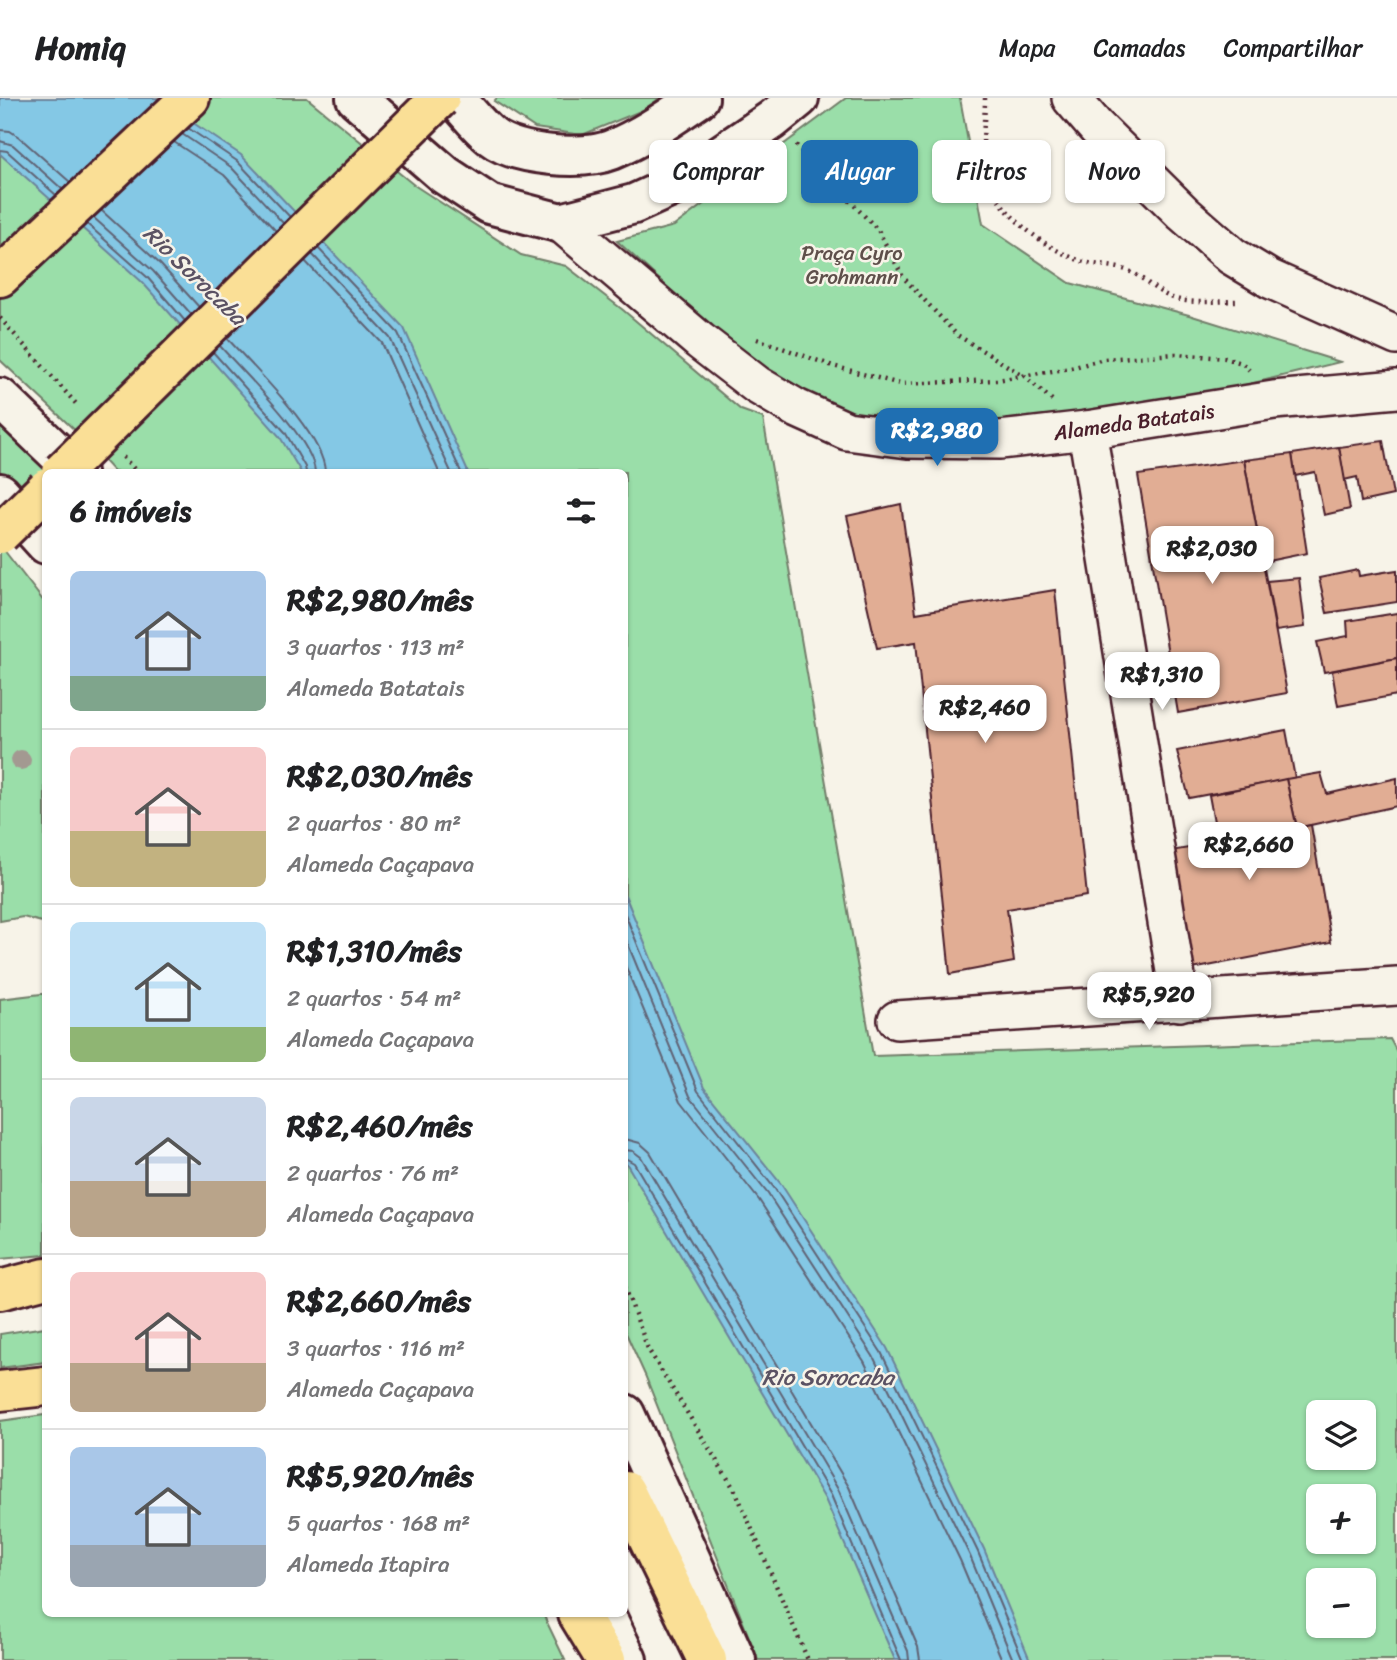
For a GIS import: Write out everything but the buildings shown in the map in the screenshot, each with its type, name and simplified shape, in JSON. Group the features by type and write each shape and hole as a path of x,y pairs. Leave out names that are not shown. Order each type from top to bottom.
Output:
{"highway":[{"path":"0,277 190,98"},
{"path":"65,469 440,98"},
{"path":"0,534 42,493"},
{"path":"0,1290 42,1279"},
{"path":"0,1301 42,1297"},
{"path":"0,1391 42,1386"},
{"path":"628,1497 707,1660"},
{"path":"580,1617 607,1660"}],"main road":[{"path":"356,98 445,175 489,204 561,223 634,204 678,184 786,109"},
{"path":"455,98 494,138 524,152 559,156 609,151 655,127 699,98"},
{"path":"0,398 75,469"},
{"path":"0,493 42,540"},
{"path":"628,1421 737,1660"},
{"path":"606,1617 627,1660"}],"street":[{"path":"1071,98 1096,127 1174,205 1232,256 1270,279 1397,336"},
{"name":"Alameda Batatais","path":"561,223 757,385 796,408 847,431 908,439 1000,440 1087,430 1274,400 1397,389"},
{"path":"1087,430 1180,1002"},
{"path":"897,1020 1397,986"}],"path":[{"path":"985,98 986,173 997,197 1019,223 1043,243 1082,261 1128,271 1170,297 1195,301 1251,301"},
{"path":"786,109 878,230 903,277 957,335 1024,376 1087,430"},
{"path":"0,318 82,411"},
{"path":"751,337 833,366 900,384 997,380 1071,368 1104,359 1176,354 1225,358 1242,363 1274,400"},
{"path":"118,452 134,469"},
{"path":"628,1295 648,1349 736,1492 808,1660"}],"green space":[{"path":"0,98 307,98 414,185 521,255 566,266 623,310 741,410 763,418 873,1056 1390,1039 1397,1052 1397,1660 758,1660 628,1338 628,469 111,469 81,436 0,360"},
{"path":"497,98 660,98 643,110 582,135 535,128 494,101"},
{"name":"Praça Cyro Grohmann","path":"846,98 960,98 968,140 932,140 932,203 979,203 983,224 1070,283 1189,315 1340,362 1212,393 981,427 902,426 835,413 750,362 617,241 674,226 705,203 787,203 787,142"},
{"path":"0,425 46,469 42,469 42,523 0,478"},
{"path":"0,545 42,599 42,922 23,917 0,921"},
{"path":"42,994 42,1255 0,1259 0,999"},
{"path":"42,1327 42,1362 0,1368 0,1334"},
{"path":"42,1415 42,1617 544,1617 565,1660 0,1660 0,1421"}],"water":[{"name":"Rio Sorocaba","path":"0,98 156,98 241,155 404,328 467,469 299,469 280,437 142,282 0,154"},
{"name":"Rio Sorocaba","path":"628,902 704,1088 781,1184 887,1348 984,1549 1030,1660 895,1660 825,1499 628,1166"}]}
